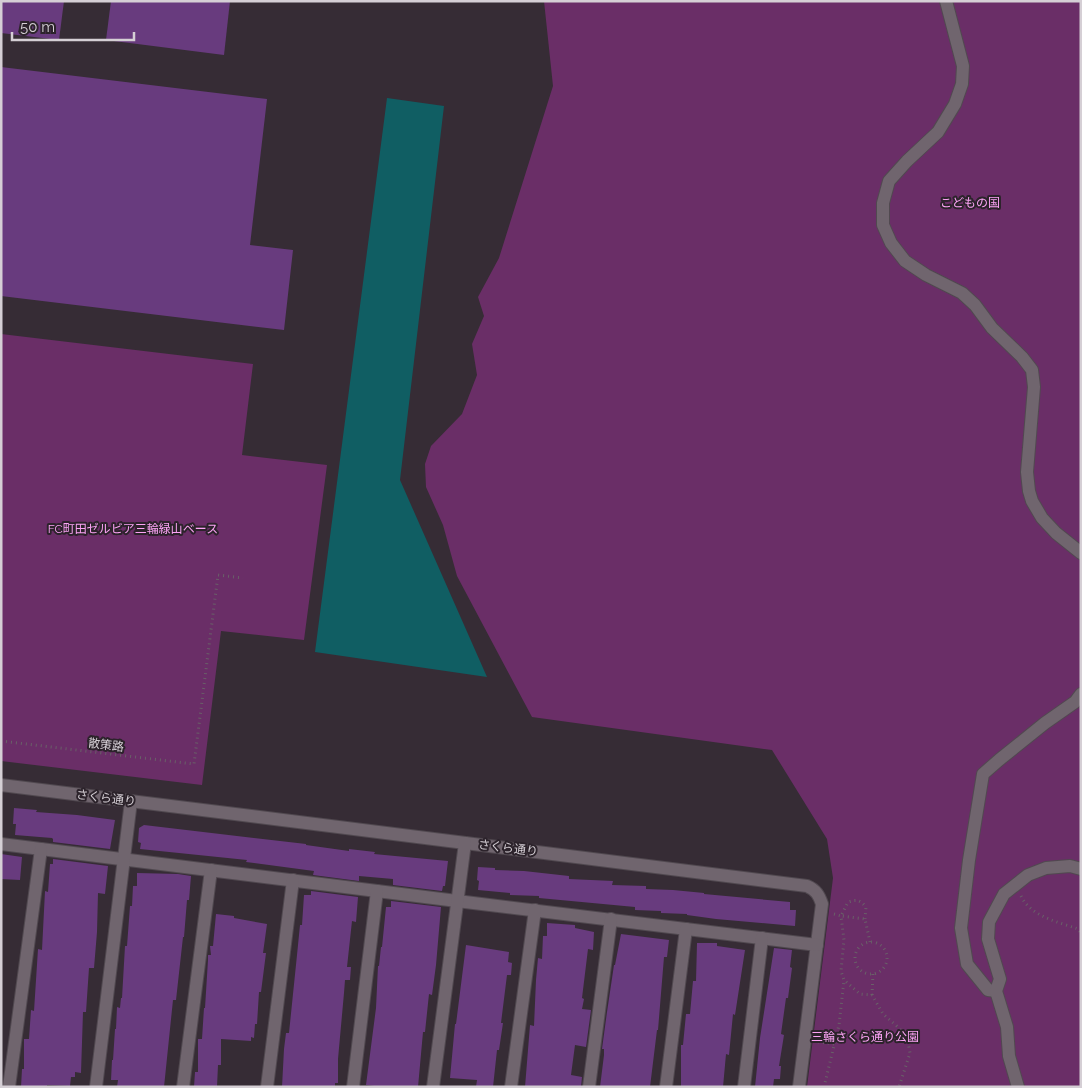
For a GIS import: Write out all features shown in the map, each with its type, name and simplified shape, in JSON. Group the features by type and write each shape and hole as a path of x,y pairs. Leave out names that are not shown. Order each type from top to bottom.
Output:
{"street":[{"path":"946,1 963,66 962,84 955,104 938,132 907,160 889,181 883,203 883,225 891,243 905,261 926,276 962,293 975,305 992,328 1032,370 1034,386 1027,472 1029,491 1032,501 1042,518 1056,533 1081,553"},
{"path":"996,991 988,990 967,964 961,928 969,860 983,774 1045,723 1075,702 1081,694"},
{"name":"さくら通り","path":"1,785 807,886 814,889 822,904 799,1087"},
{"path":"96,1087 131,801"},
{"path":"433,1087 465,843"},
{"path":"1,844 817,944"},
{"path":"10,1087 41,849"},
{"path":"1018,1087 1009,1056 1007,1027 996,991 1000,979 988,939 988,922 1004,894 1028,876 1046,868 1070,866 1081,869"},
{"path":"183,1087 211,870"},
{"path":"268,1087 292,880"},
{"path":"352,1087 377,891"},
{"path":"511,1087 535,910"},
{"path":"589,1087 611,919"},
{"path":"666,1087 686,929"},
{"path":"744,1087 762,938"}],"path":[{"name":"散策路","path":"1,741 194,764 218,575 243,578"},
{"path":"1016,884 1023,900 1034,911 1078,929 1081,933"},
{"path":"824,1087 839,1025 844,980 841,971 844,940 842,916 844,907 852,900 860,900 866,907 870,942"},
{"path":"821,912 866,918"},
{"path":"870,942 881,946 886,954 885,965 873,974 863,972 856,964 855,959 858,949 870,942"},
{"path":"873,974 872,994 883,1014 899,1028 908,1041 910,1053 899,1087"},
{"path":"844,980 860,994 872,994"}],"green space":[{"path":"544,1 1081,1 1081,1087 807,1087 833,878 827,839 772,750 532,717 457,576 443,525 426,487 425,464 431,446 462,414 477,375 472,344 484,316 478,297 499,258 553,86"},
{"name":"FC町田ゼルビア三輪緑山ベース","path":"1,334 253,364 242,455 327,465 304,640 221,631 202,785 1,761"}],"water":[{"path":"387,98 444,106 400,480 487,677 315,652"}],"building":[{"path":"1,1 64,1 59,40 1,33"},
{"path":"111,1 230,1 224,55 106,40"},
{"path":"1,67 267,99 250,245 293,250 284,330 1,296"},
{"path":"14,808 115,820 110,849 53,842 52,838 15,835 16,824 13,824"},
{"path":"144,825 306,844 349,851 349,849 375,852 374,854 448,861 445,886 443,886 442,891 393,885 393,879 359,876 359,881 313,875 314,871 246,862 247,860 140,849 141,843 138,842 139,828"},
{"path":"1,854 22,857 20,880 1,879"},
{"path":"53,859 108,866 105,894 98,893 94,968 89,968 86,1012 83,1012 81,1073 75,1072 75,1077 71,1077 70,1086 21,1087 22,1069 24,1069 24,1039 29,1039 31,1010 34,1011 38,949 42,950 45,891 48,892 50,864 53,864"},
{"path":"478,867 569,876 569,879 613,881 612,885 646,886 646,889 790,902 790,910 796,910 795,926 716,919 687,914 661,913 661,911 635,910 635,907 539,898 539,896 510,895 510,893 478,890"},
{"path":"137,873 191,876 176,1000 173,1000 164,1087 117,1087 118,1080 111,1080 117,1007 120,1008 122,998 125,946 127,946 133,886 137,886"},
{"path":"311,891 358,897 356,922 352,921 347,967 351,967 350,980 345,980 338,1059 338,1083 335,1083 335,1086 332,1087 282,1087 284,1049 286,1033 289,1033 304,895 311,895"},
{"path":"391,901 441,907 436,965 432,995 429,994 425,1032 423,1032 418,1087 366,1085 386,907 391,907"},
{"path":"216,914 234,916 234,918 267,924 263,953 266,953 261,992 259,992 257,1024 255,1024 254,1038 251,1037 251,1041 221,1039 221,1065 218,1065 217,1087 194,1087 195,1072 198,1072 198,1039 202,1039 208,955 211,955 210,946 213,946"},
{"path":"547,923 575,925 575,928 594,932 593,950 588,949 582,998 584,999 582,1009 591,1010 586,1047 575,1045 571,1075 582,1077 581,1087 525,1087 530,1025 534,1026 538,958 542,959 543,936 547,936"},
{"path":"621,934 669,940 667,957 664,957 658,1030 650,1087 600,1087 604,1055 604,1049 602,1049 607,1012"},
{"path":"697,943 717,943 717,946 745,950 735,1015 733,1014 729,1055 726,1054 723,1087 681,1087 681,1045 683,1045 686,1014 690,1014 693,981 696,981"},
{"path":"466,945 509,952 508,962 512,963 511,975 507,975 501,1023 503,1023 499,1050 497,1050 493,1087 476,1087 477,1080 450,1078"},
{"path":"774,948 792,950 790,967 792,968 781,1034 784,1035 779,1066 781,1066 780,1079 774,1079 773,1087 755,1087 760,1038"}],"park label":[{"name":"こどもの国","path":"970,203"},
{"name":"三輪さくら通り公園","path":"865,1037"}]}
